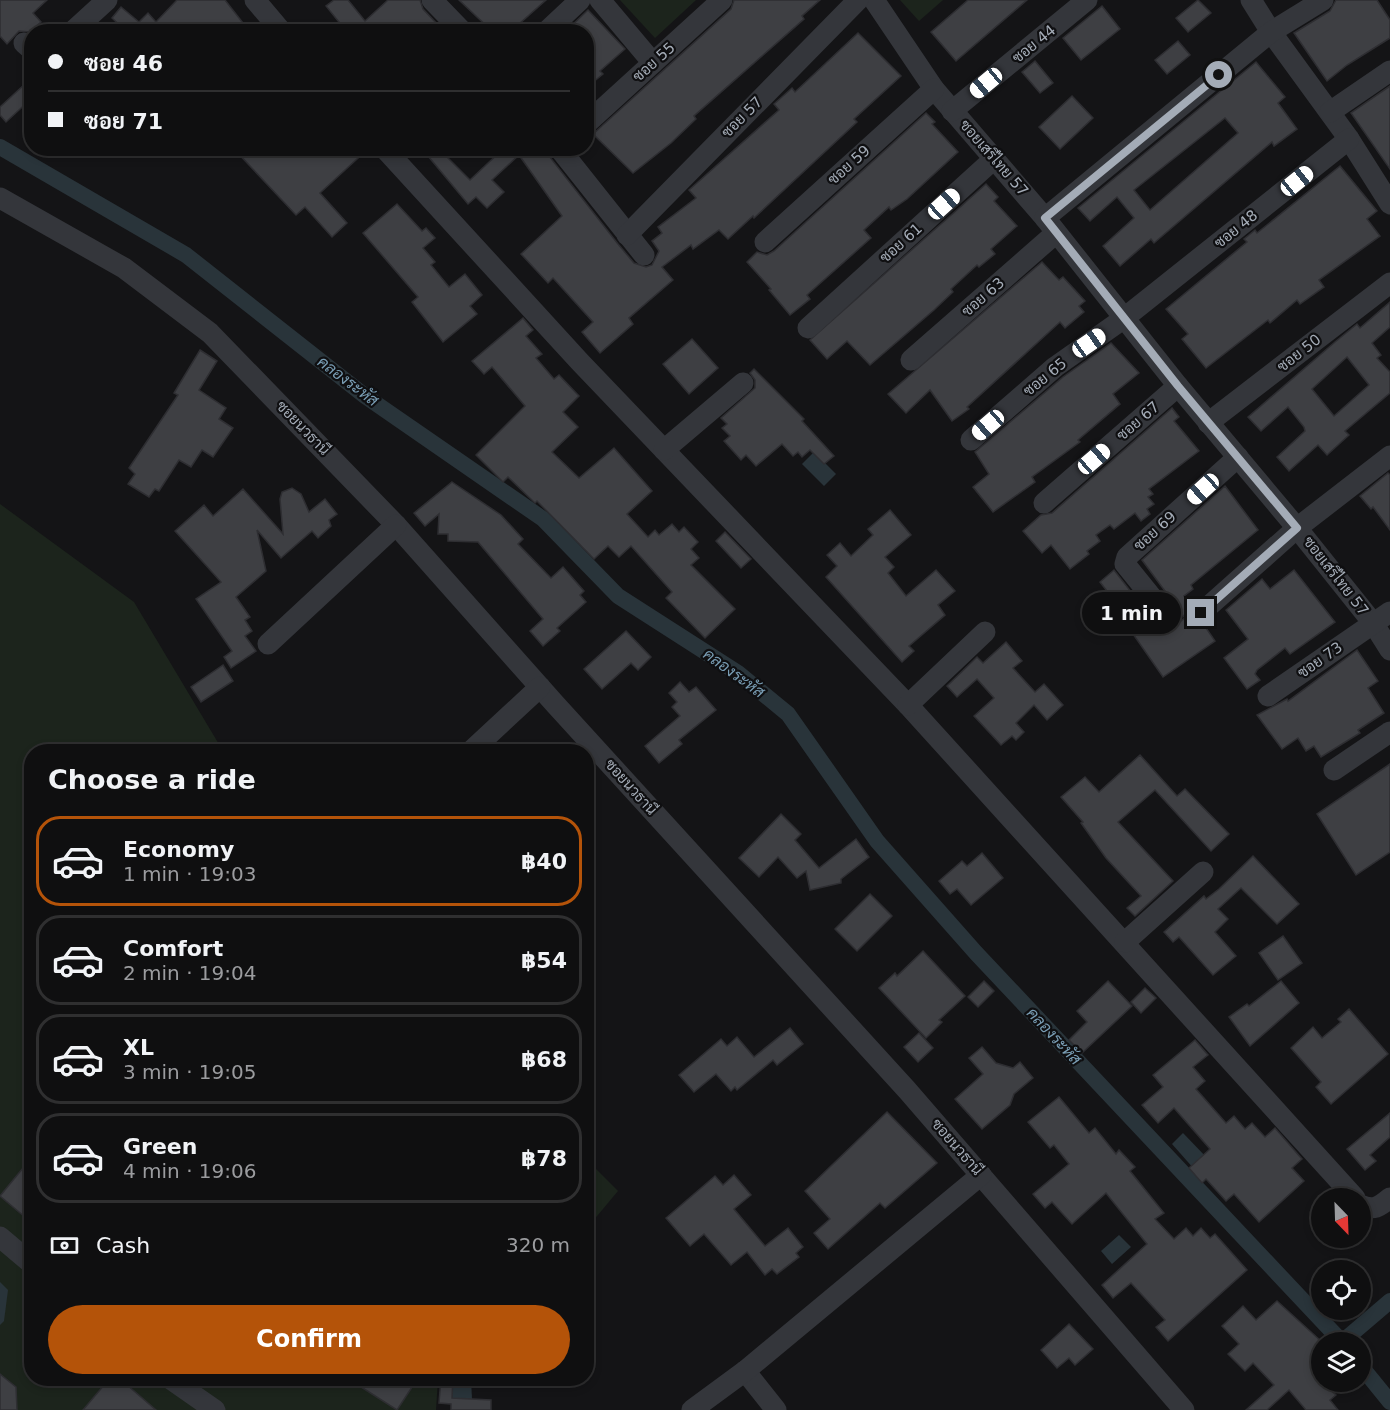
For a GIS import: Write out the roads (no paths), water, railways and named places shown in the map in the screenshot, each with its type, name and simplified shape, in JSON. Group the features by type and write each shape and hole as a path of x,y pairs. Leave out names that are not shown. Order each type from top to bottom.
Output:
{"street":[{"path":"81,24 107,0"},
{"path":"255,0 275,24"},
{"path":"554,24 580,0"},
{"path":"600,0 653,63"},
{"name":"ซอย 55","path":"594,117 722,0"},
{"name":"ซอย 57","path":"627,235 858,0"},
{"name":"ซอยเสรีไทย 57","path":"874,0 934,89 1051,225 1123,319 1208,423 1297,528 1382,618 1390,650"},
{"name":"ซอย 44","path":"952,111 1087,0"},
{"path":"1251,0 1271,32 1387,192"},
{"name":"ซอย 63","path":"911,360 1051,225 1271,32 1323,0"},
{"path":"438,2 456,24"},
{"path":"1330,112 1390,72"},
{"name":"ซอย 59","path":"765,242 934,89"},
{"name":"ซอย 48","path":"1123,319 1349,139"},
{"path":"391,156 664,450 908,705 1346,1188"},
{"path":"565,156 644,255"},
{"name":"ซอย 61","path":"808,328 995,158"},
{"name":"ซอยนวธานี","path":"0,198 124,268 210,333 396,525 592,744"},
{"name":"ซอย 50","path":"1208,423 1390,283"},
{"name":"ซอย 65","path":"971,440 1055,367 1123,319"},
{"path":"664,450 743,382"},
{"name":"ซอย 67","path":"1044,503 1178,386"},
{"path":"1201,613 1297,528 1390,456"},
{"name":"ซอย 69","path":"1167,616 1125,564 1127,557 1238,458"},
{"path":"268,644 396,525"},
{"name":"ซอย 73","path":"1268,696 1382,618"},
{"path":"908,705 985,632"},
{"path":"479,744 540,687"},
{"path":"1334,770 1390,732"},
{"name":"ซอยนวธานี","path":"594,746 907,1090 1180,1409"},
{"path":"1125,942 1203,872"},
{"path":"692,1410 745,1371 981,1175"},
{"path":"1371,1209 1379,1208 1390,1198"},
{"path":"0,1237 24,1257"},
{"path":"745,1371 776,1410"},
{"path":"180,1386 215,1410"}],"waterway":[{"name":"คลองระหัส","path":"0,147 186,255 365,396 543,519 618,596 738,673 788,714 877,841 976,953 1333,1332"},
{"name":"คลองระหัส","path":"1354,1332 1390,1301"},
{"path":"1371,1379 1390,1402"}]}
